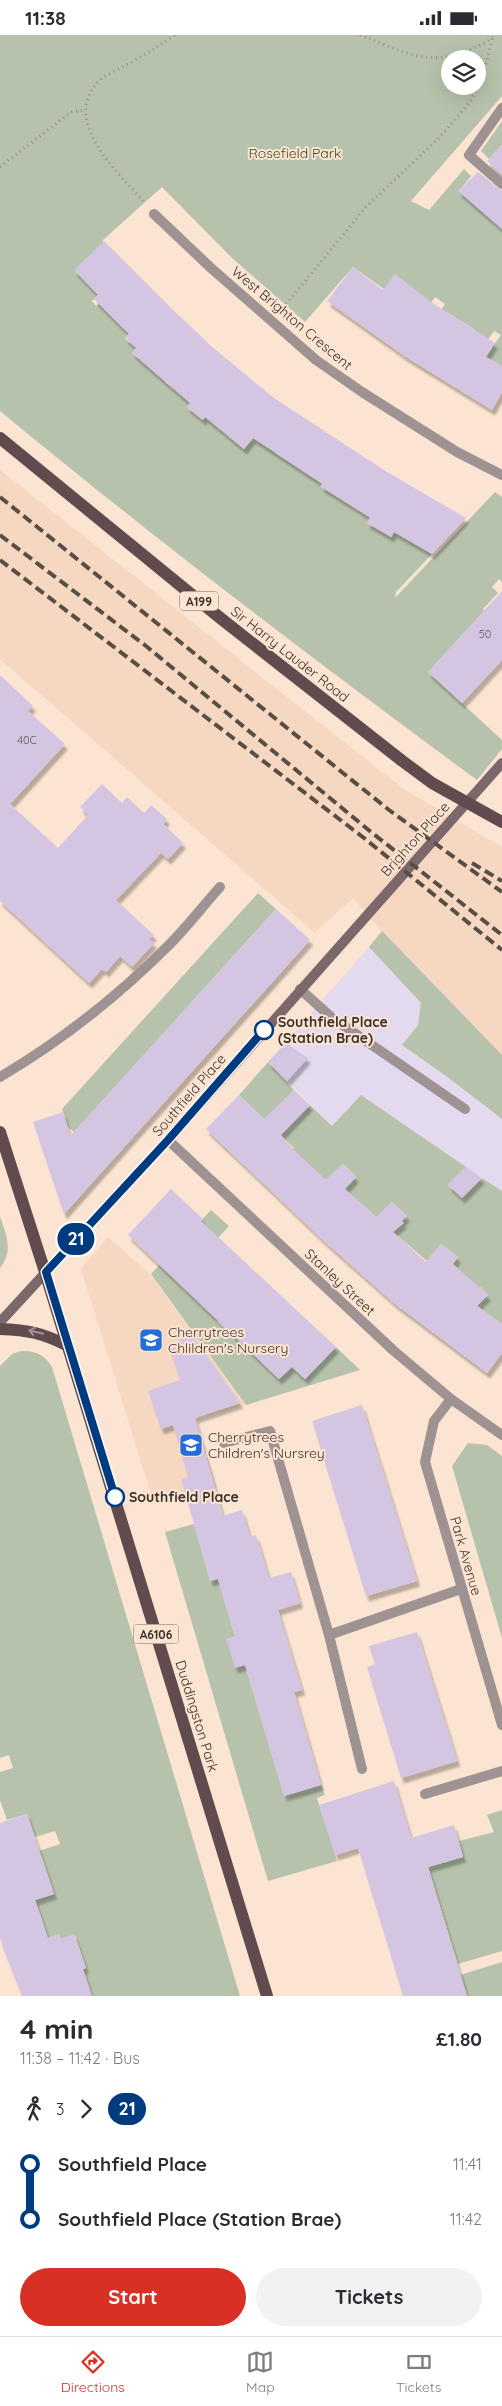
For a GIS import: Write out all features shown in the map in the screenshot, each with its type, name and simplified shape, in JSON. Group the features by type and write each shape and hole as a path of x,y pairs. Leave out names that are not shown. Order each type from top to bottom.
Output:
{"main road":[{"name":"Sir Harry Lauder Road","path":"0,438 219,617 401,760 432,783 502,822"},
{"name":"A6106","path":"0,1132 46,1272"},
{"name":"Duddingston Park","path":"46,1272 267,1996"},
{"path":"0,1329 27,1330 44,1334 68,1346"}],"street":[{"path":"502,108 469,155 502,184"},
{"name":"West Brighton Crescent","path":"154,214 211,268 316,359 457,452 502,475"},
{"name":"Brighton Place","path":"349,933 502,763"},
{"path":"0,1077 34,1056 121,990 170,944 220,887"},
{"name":"Southfield Place","path":"0,1322 168,1140 349,933"},
{"path":"300,989 330,1017 465,1109"},
{"name":"Stanley Street","path":"168,1140 380,1338 451,1399 502,1435"},
{"name":"Park Avenue","path":"451,1399 434,1421 425,1462 502,1725"},
{"path":"224,1443 270,1431 329,1635 362,1769"},
{"path":"329,1635 461,1589"},
{"path":"425,1794 502,1771"}],"path":[{"path":"154,214 99,150 88,130 86,109 91,92 103,77 175,35"},
{"path":"360,35 419,57 432,59 467,51 492,39"},
{"path":"292,297 365,208 439,138 470,102 483,77 492,39 495,35"},
{"path":"0,167 71,112 86,109"}],"shaded area":[{"path":"0,470 405,790 502,847 502,1119 421,1003 369,947 382,931 353,898 315,933 0,659"},
{"path":"369,947 421,1003 418,1025 402,1046 450,1079 502,1119 502,1192 361,1095 332,1126 268,1062"},
{"name":"Cherrytrees Chlildren's Nursery","path":"108,1237 150,1274 246,1405 195,1418 217,1488 154,1504 81,1269"}],"green space":[{"name":"Rosefield Park","path":"0,35 502,35 502,96 411,201 429,210 464,169 471,176 459,191 502,229 502,366 479,353 474,329 448,313 416,362 427,331 445,304 435,297 422,316 353,267 305,322 231,257 162,187 103,240 98,295 92,301 96,306 99,304 124,329 156,298 147,313 125,338 130,343 133,339 139,345 132,353 139,358 175,371 165,382 173,389 179,381 225,360 187,407 202,420 214,407 229,437 244,449 255,436 297,418 275,453 322,484 321,487 370,518 367,523 391,537 394,532 432,554 396,592 395,598 495,492 502,497 502,582 499,579 492,587 498,593 483,609 502,626 478,618 428,672 502,740 502,749 477,780 236,599 0,411","holes":["494,331 501,335 492,347 486,343"]},
{"path":"502,121 502,152 498,149 489,159 481,151"},
{"path":"258,893 276,909 74,1132 68,1127 62,1109"},
{"path":"382,931 502,1055 502,1119 402,1045 418,1025 421,1003 369,947"},
{"path":"268,1062 294,1090 265,1120 239,1095"},
{"path":"361,1095 466,1167 448,1185 462,1198 482,1178 502,1191 502,1324 477,1306 488,1295 480,1287 468,1299 453,1264 458,1257 441,1244 427,1261 393,1232 403,1223 402,1221 407,1216 392,1202 377,1217 340,1194 356,1177 343,1164 326,1180 279,1163 294,1148 280,1135 310,1105 332,1126"},
{"path":"211,1210 229,1226 178,1282 225,1313 217,1322 234,1337 242,1329 270,1355 262,1363 279,1379 287,1371 289,1364 305,1379 336,1347 360,1370 246,1405 151,1274"},
{"path":"0,1216 8,1249 0,1268"},
{"path":"21,1351 31,1351 39,1354 52,1367 240,1996 92,1996 59,1978 86,1968 75,1935 61,1939 59,1934 27,1946 43,1923 35,1900 54,1894 41,1855 22,1861 21,1857 60,1844 55,1831 35,1837 27,1814 7,1820 0,1800 0,1772 13,1768 9,1755 0,1758 0,1366 12,1354"},
{"path":"468,1443 487,1445 502,1456 502,1638 452,1466"},
{"path":"194,1524 210,1581 218,1579 235,1637 227,1639 245,1665 284,1796 321,1785 325,1795 317,1798 337,1861 268,1881 165,1532"},
{"path":"502,1810 502,1951 458,1964 428,1867 463,1857 459,1841 494,1832 487,1815"},
{"path":"502,1962 502,1996 467,1996 460,1975"}],"building":[{"path":"502,144 502,175 487,161"},
{"path":"478,172 502,191 502,229 458,191"},
{"path":"104,241 211,346 274,398 387,472 466,518 432,554 394,532 391,537 367,523 370,517 320,486 323,484 253,438 244,449 205,417 203,420 187,407 190,403 132,353 136,348 125,338 129,334 94,299 98,295 74,270"},
{"path":"353,267 383,290 395,274 431,302 495,343 486,357 502,366 502,392 492,410 406,357 327,301"},
{"path":"502,591 502,660 462,703 428,672"},
{"path":"0,675 33,706 28,711 65,744 10,804 58,848 88,815 80,807 102,784 122,803 127,797 144,813 151,805 167,819 163,824 183,843 168,859 161,853 116,900 154,935 149,939 154,943 132,967 120,956 106,972 102,969 89,983 0,901"},
{"path":"276,909 310,940 64,1214 33,1122 63,1112 70,1136"},
{"path":"286,1043 308,1058 287,1081 268,1062"},
{"path":"294,1090 310,1105 281,1135 293,1149 326,1180 342,1164 356,1177 345,1189 377,1217 392,1202 407,1216 402,1221 404,1223 393,1232 426,1262 441,1244 458,1257 453,1264 488,1295 477,1306 502,1324 502,1353 487,1373 395,1304 325,1242 206,1129 239,1095 264,1119"},
{"path":"466,1167 482,1178 462,1198 448,1185"},
{"path":"171,1189 203,1219 201,1221 336,1347 305,1379 292,1367 279,1379 128,1235"},
{"path":"190,1332 240,1403 195,1418 223,1516 242,1510 250,1537 256,1535 269,1578 291,1572 300,1603 278,1610 302,1690 294,1692 321,1785 284,1796 245,1665 235,1668 226,1639 235,1637 218,1579 210,1581 181,1479 188,1477 173,1425 161,1429 148,1391 180,1380 169,1347"},
{"path":"362,1405 417,1581 366,1596 312,1421"},
{"path":"417,1632 457,1761 401,1778 367,1667 375,1664 369,1646"},
{"path":"394,1781 411,1838 454,1825 463,1857 428,1867 467,1996 403,1996 358,1848 335,1855 319,1805"},
{"path":"27,1814 54,1894 35,1900 48,1938 59,1934 61,1939 74,1934 86,1968 83,1969 92,1996 22,1996 5,1953 0,1938 0,1823"}],"railway":[{"path":"0,497 389,810 502,892"},
{"path":"0,535 146,646 371,832 502,935"},
{"path":"0,560 364,838 502,950"},
{"path":"472,863 502,881"}],"bus line":[{"name":"21","path":"115,1497 46,1272 168,1140 264,1030"}],"place":[{"name":"Southfield Place (Station Brae)","path":"264,1030"},
{"name":"Cherrytrees Chlildren's Nursery","path":"151,1340"},
{"name":"Cherrytrees Children's Nursrey","path":"191,1445"},
{"name":"Southfield Place","path":"115,1497"}]}
